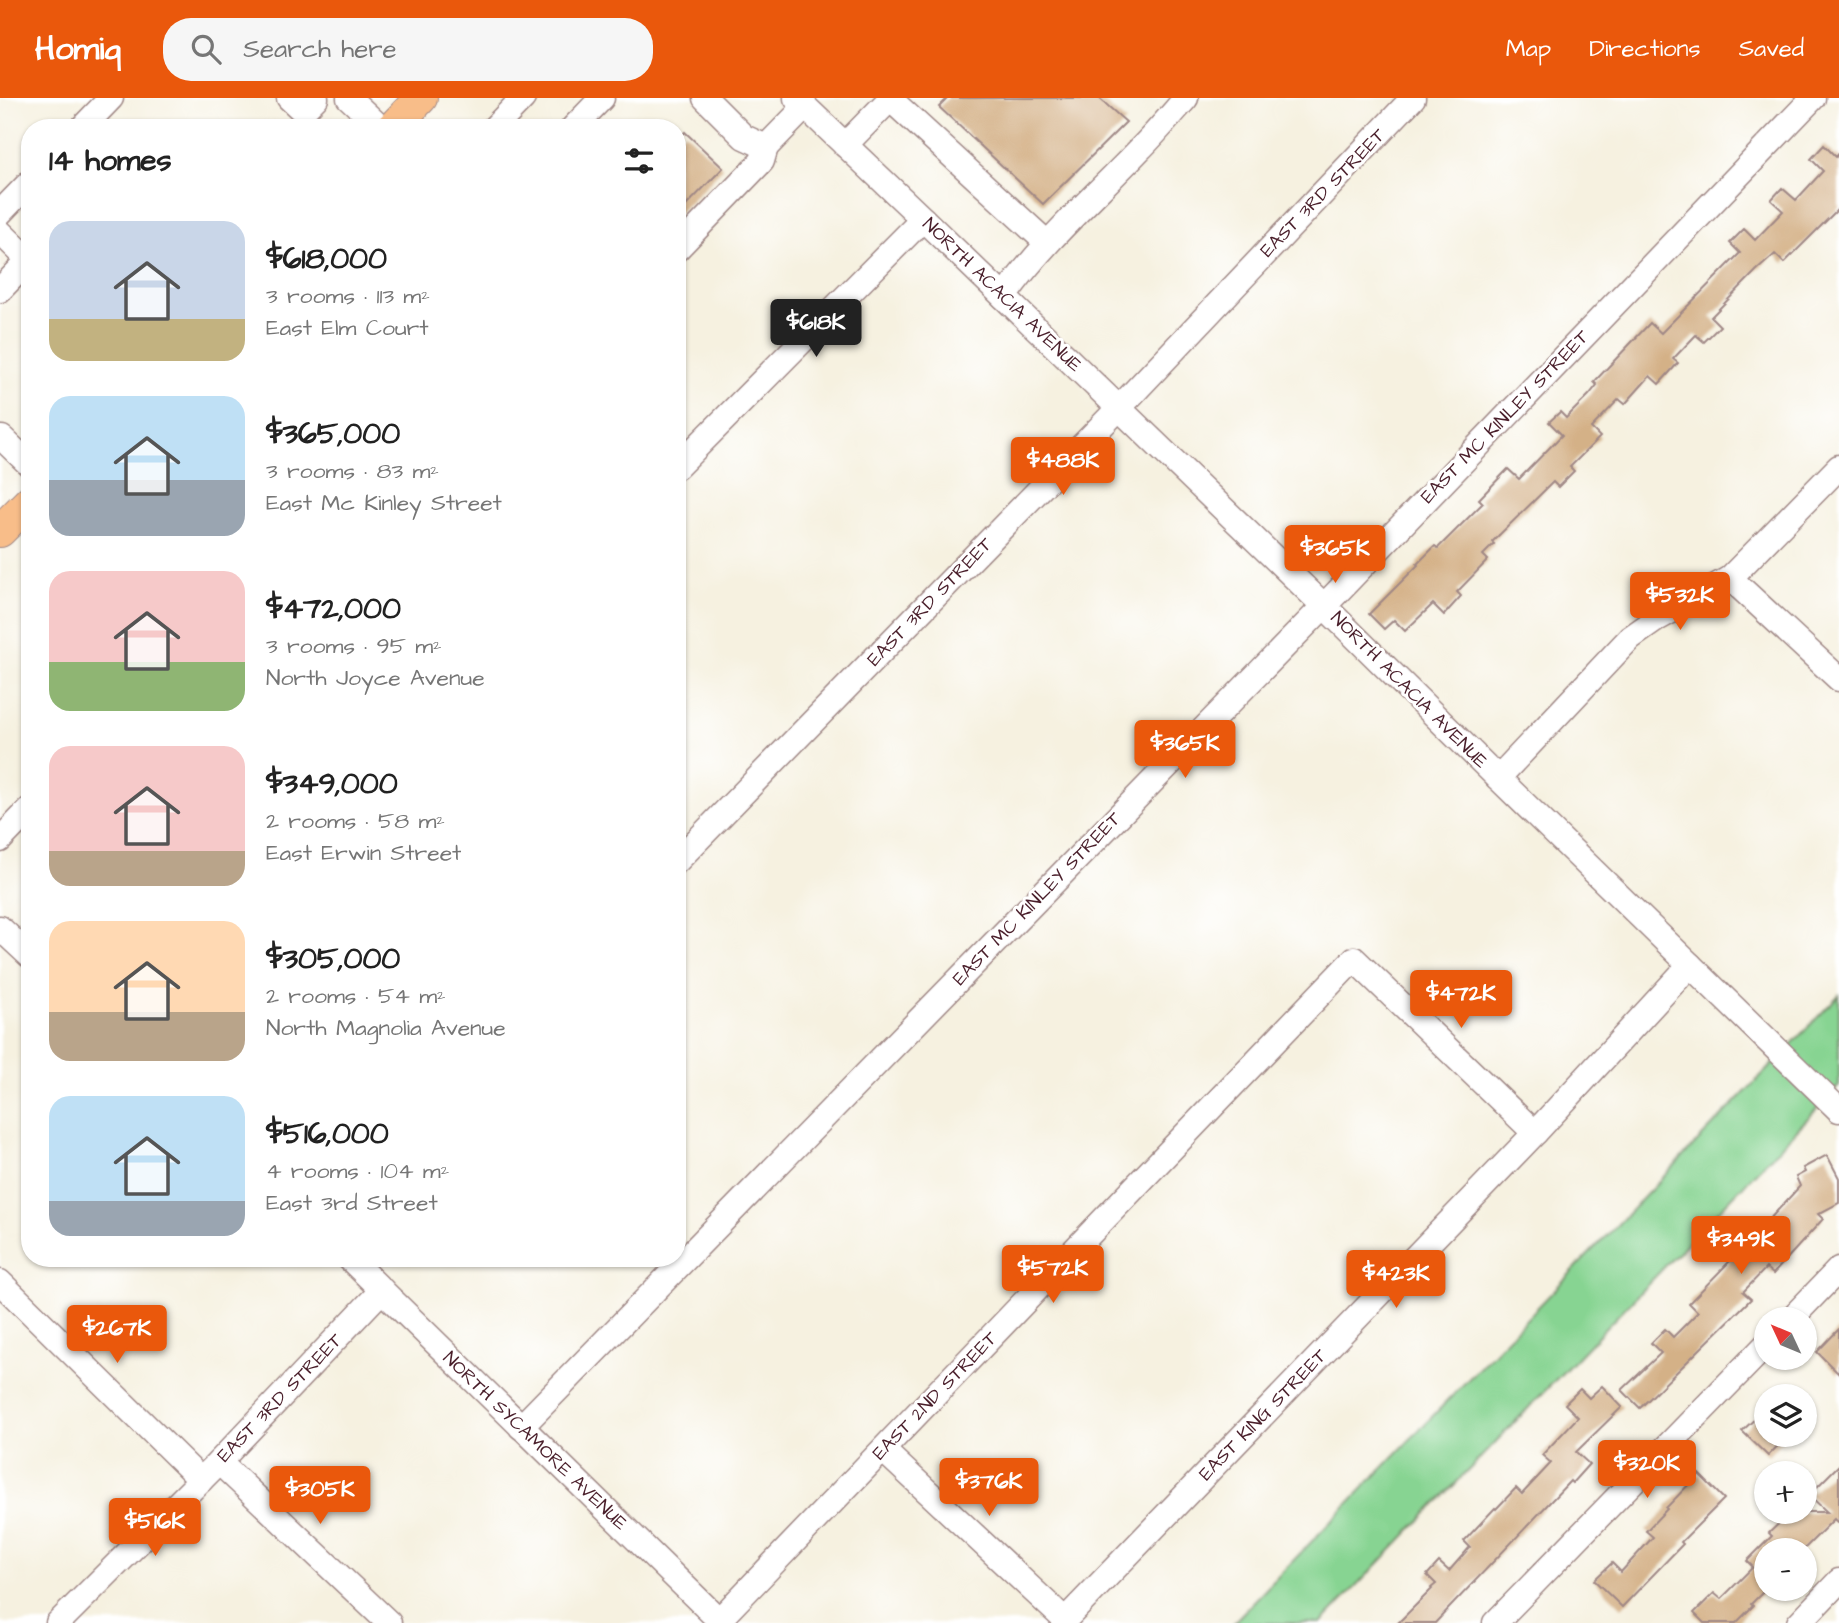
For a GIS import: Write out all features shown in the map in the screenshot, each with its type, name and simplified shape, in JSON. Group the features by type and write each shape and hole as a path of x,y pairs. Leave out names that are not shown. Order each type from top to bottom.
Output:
{"main road":[{"path":"401,119 421,98"}],"street":[{"path":"91,119 111,98"},
{"path":"289,98 303,111 316,98"},
{"path":"349,98 371,119"},
{"path":"503,119 523,98"},
{"path":"582,119 602,98"},
{"path":"705,98 744,137 766,147"},
{"path":"845,145 890,98 1047,243"},
{"path":"1004,297 1047,243 1142,148 1186,98"},
{"name":"EAST 3RD STREET","path":"686,852 1119,408 1413,98"},
{"name":"EAST MC KINLEY STREET","path":"686,1258 1324,606 1813,98"},
{"path":"686,240 762,161 766,147 800,102"},
{"name":"NORTH ACACIA AVENUE","path":"800,102 1324,606 1839,1110"},
{"path":"0,213 21,191"},
{"path":"686,458 923,219"},
{"path":"0,232 21,252"},
{"path":"0,290 21,268"},
{"path":"0,439 21,456"},
{"path":"1498,778 1630,638 1657,619 1730,578 1839,467"},
{"path":"1730,578 1839,679"},
{"path":"0,840 21,818"},
{"path":"0,928 21,948"},
{"name":"EAST 2ND STREET","path":"720,1622 1354,959 1535,1133"},
{"name":"EAST KING STREET","path":"883,1450 1065,1620 1535,1133 1690,965"},
{"name":"NORTH SYCAMORE AVENUE","path":"358,1267 720,1622"},
{"name":"EAST MC KINLEY STREET","path":"521,1427 677,1267"},
{"path":"1802,1307 1839,1269"},
{"path":"0,1282 201,1480"},
{"name":"EAST 3RD STREET","path":"58,1623 219,1462 382,1290"},
{"path":"1495,1623 1754,1357"},
{"path":"219,1462 389,1623"},
{"path":"1799,1623 1839,1581"}],"green space":[{"path":"1839,995 1839,1086 1321,1623 1233,1623"}],"building":[{"path":"948,98 1099,98 1126,122 1043,204 939,107"},
{"path":"686,133 723,168 686,206"},
{"path":"1824,145 1836,157 1839,153 1839,208 1784,263 1775,254 1757,270 1711,317 1720,326 1704,342 1696,335 1673,359 1678,363 1659,384 1650,376 1625,404 1619,399 1591,428 1600,437 1570,467 1574,471 1558,487 1553,482 1492,542 1494,544 1483,555 1488,560 1457,592 1461,596 1444,615 1433,604 1405,631 1394,620 1384,629 1369,614 1435,546 1438,548 1483,503 1479,499 1508,469 1519,479 1562,435 1549,422 1560,412 1566,418 1597,385 1594,382 1650,323 1661,333 1740,253 1730,243 1744,229 1755,240 1783,211 1771,200 1782,188 1796,200 1823,171 1811,159"},
{"path":"1827,1155 1839,1178 1839,1203 1818,1214 1823,1219 1773,1274 1766,1268 1743,1292 1751,1299 1640,1408 1622,1390 1661,1353 1651,1343 1665,1329 1673,1337 1698,1312 1689,1303 1730,1261 1723,1254 1747,1228 1755,1235 1800,1186 1796,1177 1805,1172 1803,1168"},
{"path":"1839,1329 1839,1374 1817,1352"},
{"path":"1602,1386 1622,1407 1576,1452 1589,1464 1435,1623 1398,1623 1436,1584 1427,1575 1439,1562 1449,1571 1470,1547 1464,1541 1495,1508 1516,1488 1522,1494 1551,1463 1542,1455 1578,1417 1565,1404 1580,1389 1589,1398"},
{"path":"1754,1420 1754,1443 1742,1431"},
{"path":"1759,1447 1777,1447 1768,1456"},
{"path":"1839,1465 1839,1524 1834,1519 1815,1538 1770,1538 1772,1536 1769,1533 1778,1524 1817,1524 1817,1512 1827,1512 1817,1503 1817,1487"},
{"path":"1699,1474 1724,1499 1622,1607 1594,1580 1612,1563 1621,1572 1653,1537 1646,1531"},
{"path":"1754,1554 1753,1606 1736,1623 1704,1623 1694,1613 1714,1593 1721,1599 1753,1567 1747,1561"}]}
